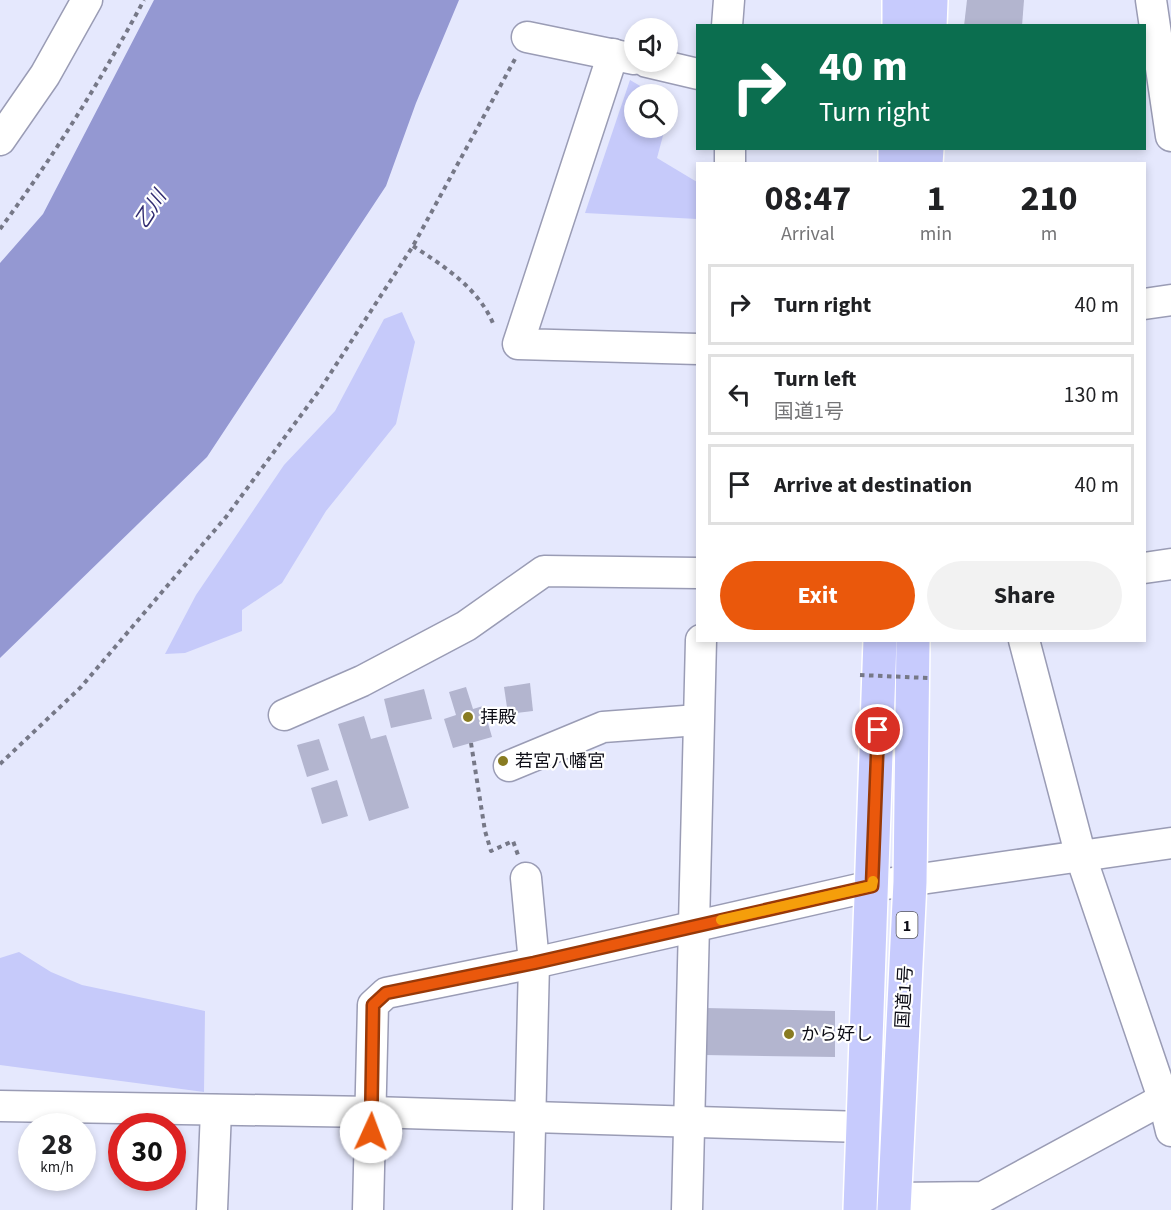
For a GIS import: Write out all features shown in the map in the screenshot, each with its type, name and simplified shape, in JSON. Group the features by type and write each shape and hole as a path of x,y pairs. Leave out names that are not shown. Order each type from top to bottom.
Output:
{"highway":[{"path":"899,0 899,24"},
{"path":"930,24 931,0"},
{"name":"国道1号","path":"860,1210 880,642"},
{"name":"国道1号","path":"894,1204 910,882 913,642"}],"street":[{"path":"4,130 45,75 87,0"},
{"path":"727,24 729,0"},
{"path":"1150,0 1160,92 1171,136"},
{"path":"527,37 624,56 518,344 696,349"},
{"path":"678,69 696,74"},
{"path":"1146,304 1171,300"},
{"path":"1146,568 1171,564"},
{"path":"284,715 362,681 466,626 544,571 696,573"},
{"path":"687,1210 701,642"},
{"path":"1025,642 1081,857 1167,1097 1171,1131"},
{"path":"509,766 603,727 698,720"},
{"path":"368,1210 373,1005 386,993 534,963 872,886 1171,843"},
{"path":"526,878 534,963 528,1210"},
{"path":"894,1204 983,1197 1167,1097"},
{"path":"0,1106 372,1112 531,1119 863,1127"},
{"path":"212,1210 216,1110"}],"path":[{"path":"0,229 51,160 108,68 144,0"},
{"path":"0,764 81,687 226,517 321,388 413,246 527,37"},
{"path":"413,246 465,284 485,308 497,333"},
{"path":"860,675 928,678"},
{"path":"471,743 485,831 491,851 513,841"}],"shaded area":[{"path":"624,98 624,138 662,138 657,158 696,181 696,219 585,213"},
{"path":"402,312 415,342 396,424 326,511 282,583 242,610 242,631 185,653 165,654 196,595 284,465 335,411 384,319"},
{"path":"19,952 51,972 82,985 205,1011 204,1092 0,1065 0,958"}],"water":[{"name":"乙川","path":"154,0 459,0 416,103 386,186 207,457 0,658 0,263 43,214"}],"building":[{"path":"967,0 1024,0 1022,24 964,24"},
{"path":"530,683 533,711 508,714 504,687"},
{"name":"拝殿","path":"466,687 473,709 483,706 492,737 453,748 444,719 456,715 449,692"},
{"path":"424,689 432,719 391,728 384,699"},
{"path":"364,716 371,739 386,735 409,808 369,821 338,724"},
{"path":"319,739 329,770 307,777 297,745"},
{"path":"337,780 348,816 322,824 311,788"},
{"path":"705,1008 835,1011 835,1057 704,1055"}],"slow traffic":[{"path":"721,920 872,886 873,881"}],"place":[{"name":"拝殿","path":"468,717"},
{"name":"若宮八幡宮","path":"503,761"},
{"name":"から好し","path":"789,1034"}],"route":[{"path":"371,1132 373,1005 386,993 534,963 872,886 878,730"}]}
